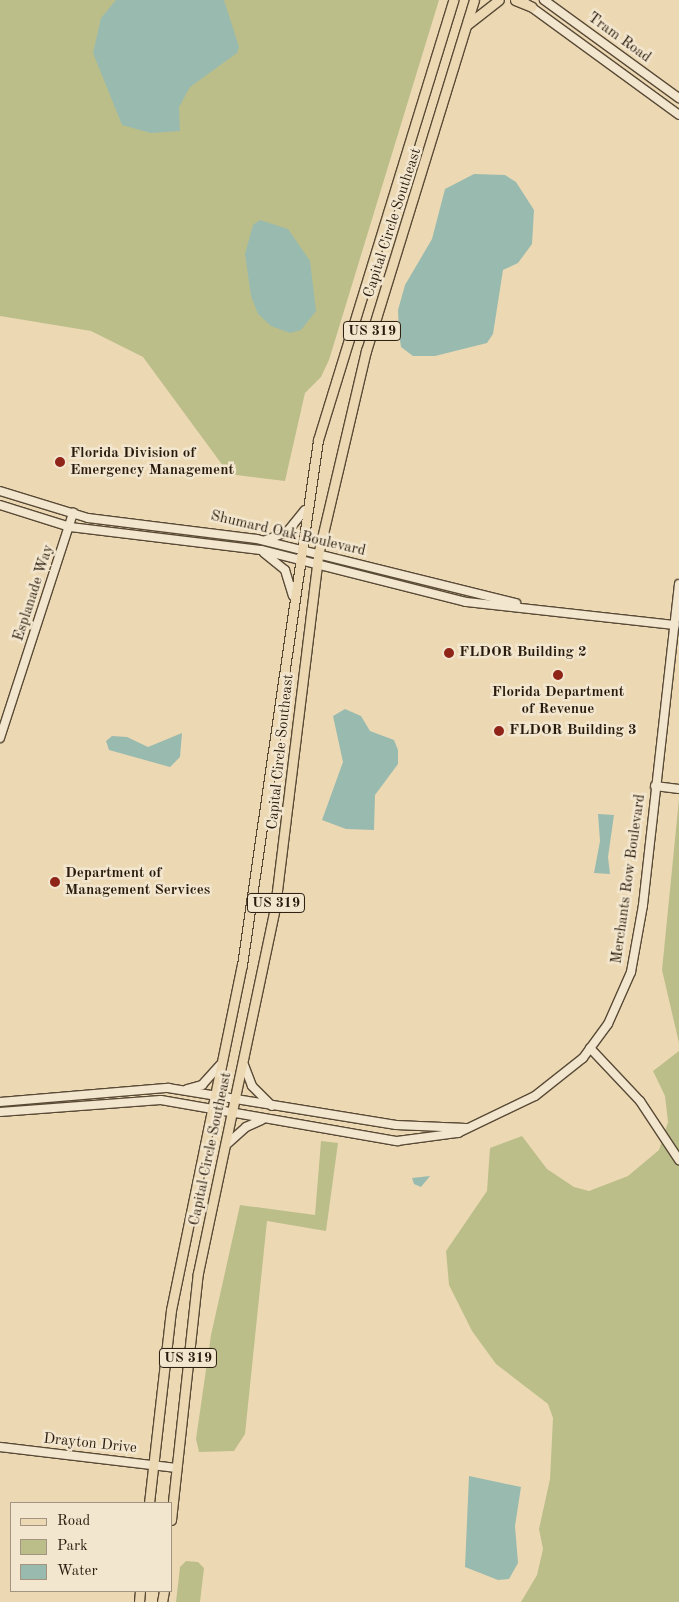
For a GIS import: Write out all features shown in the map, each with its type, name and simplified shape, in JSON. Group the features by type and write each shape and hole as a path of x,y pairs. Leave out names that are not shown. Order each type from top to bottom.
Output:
{"main road":[{"name":"Capital Circle Southeast","path":"149,1502 171,1310 259,864 293,596 305,510 318,440 352,322 453,0"},
{"name":"Capital Circle Southeast","path":"172,1511 198,1273 244,1065 288,823 316,565 366,352 474,0"},
{"path":"466,26 499,0"},
{"path":"514,0 532,8"}],"street":[{"path":"522,0 679,115"},
{"name":"Tram Road","path":"544,0 679,98"},
{"name":"Shumard Oak Boulevard","path":"0,491 73,513 265,540 540,610"},
{"name":"Shumard Oak Boulevard","path":"0,505 70,526 144,537 261,550 466,602 674,625"},
{"path":"265,540 287,532 305,510"},
{"name":"Esplanade Way","path":"0,738 73,513"},
{"path":"144,537 145,523"},
{"path":"261,550 285,570 293,596"},
{"name":"Merchants Row Boulevard","path":"0,1112 161,1100 397,1141 443,1136 466,1128 536,1096 590,1048 608,1024 631,972 656,786 679,584"},
{"path":"656,786 679,789"},
{"path":"590,1048 640,1101 679,1157"},
{"path":"183,1090 202,1085 220,1064"},
{"path":"244,1065 252,1086 272,1106"},
{"name":"Merchants Row Boulevard","path":"0,1102 135,1088 183,1090 396,1125 466,1128"},
{"path":"76,1094 77,1105"},
{"path":"226,1145 246,1127 265,1119"},
{"name":"Drayton Drive","path":"0,1447 177,1468"}],"green space":[{"path":"0,0 439,0 329,360 321,377 305,393 285,481 229,474 143,357 91,331 0,316"},
{"path":"679,799 679,1043 662,970"},
{"path":"679,1051 679,1602 521,1602 537,1575 543,1549 539,1529 550,1479 553,1418 548,1404 496,1364 472,1331 449,1285 446,1251 487,1191 490,1148 522,1136 547,1169 574,1187 589,1191 628,1176 659,1150 668,1122 665,1096 653,1071"},
{"path":"321,1141 338,1143 326,1231 267,1221 245,1434 234,1451 199,1452 196,1439 211,1335 240,1205 315,1215"},
{"path":"186,1561 198,1562 204,1568 200,1602 176,1602 180,1567"}],"water":[{"path":"116,0 224,0 239,47 237,53 190,87 179,107 180,131 151,133 122,125 93,53 101,18"},
{"path":"474,174 505,175 516,182 534,210 532,244 518,263 503,270 493,334 487,343 435,356 413,356 401,347 399,333 398,310 405,285 432,239 445,189"},
{"path":"260,220 288,229 310,261 316,311 301,330 290,333 271,326 258,314 251,296 245,254 253,225"},
{"path":"345,709 361,716 370,731 394,740 398,750 398,764 375,795 374,830 346,829 322,820 343,762 333,716"},
{"path":"182,733 180,757 170,767 109,750 106,741 112,736 127,737 148,747"},
{"path":"598,814 614,815 608,857 610,874 594,873 600,841"},
{"path":"430,1176 421,1187 414,1184 412,1178"},
{"path":"469,1476 521,1487 515,1526 518,1563 509,1579 498,1580 465,1567"}],"place":[{"name":"Florida Division of Emergency Management","path":"60,462"},
{"name":"FLDOR Building 2","path":"449,653"},
{"name":"Florida Department of Revenue","path":"558,675"},
{"name":"FLDOR Building 3","path":"499,731"},
{"name":"Department of Management Services","path":"55,882"}]}
